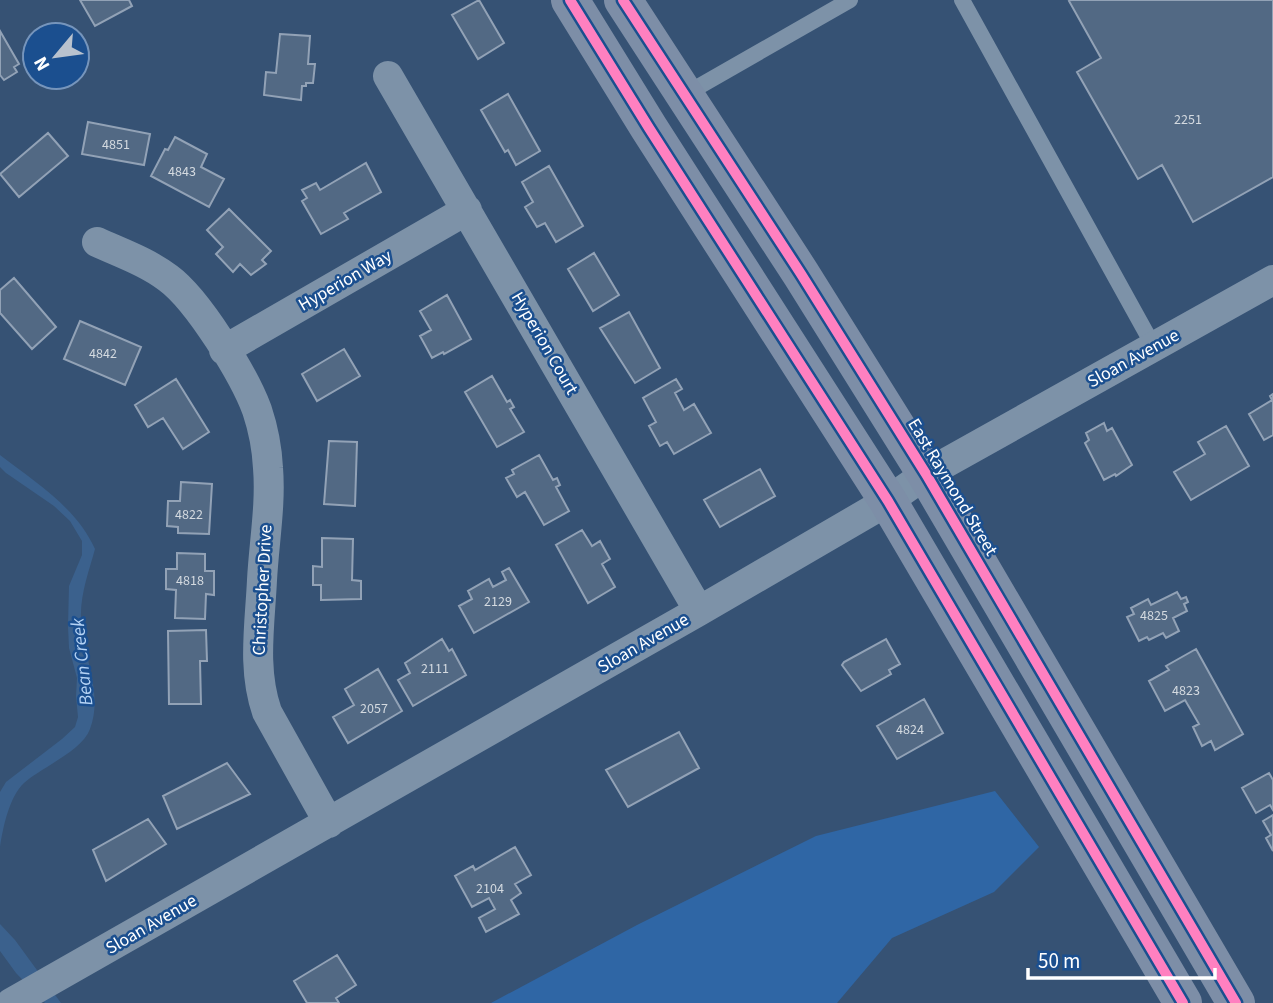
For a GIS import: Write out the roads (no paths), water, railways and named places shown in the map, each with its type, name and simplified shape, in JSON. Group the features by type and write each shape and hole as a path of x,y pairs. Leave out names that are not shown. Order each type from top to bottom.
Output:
{"main road":[{"path":"570,0 888,501 1183,1003"},
{"name":"East Raymond Street","path":"623,0 926,474 1236,1003"}],"street":[{"name":"Hyperion Court","path":"388,76 699,611"},
{"name":"Hyperion Way","path":"224,350 467,210"},
{"name":"Christopher Drive","path":"97,242 151,267 171,280 200,311 251,396 257,411 268,467 258,653 260,693 276,730 328,823"},
{"name":"Sloan Avenue","path":"11,1003 699,611 888,501 926,474 1273,280"}],"lane":[{"path":"684,95 850,0"},
{"path":"962,0 1154,347"}],"water":[{"name":"Bean Creek","path":"0,455 66,508 87,534 95,549 81,609 82,632 95,701 94,715 86,737 24,783 14,796 0,847 0,792 6,782 62,739 75,727 78,717 77,678 69,648 68,626 69,586 82,555 82,541 70,521 54,506 0,467"},
{"path":"0,924 61,1003 45,1003 16,973 0,951"}]}
